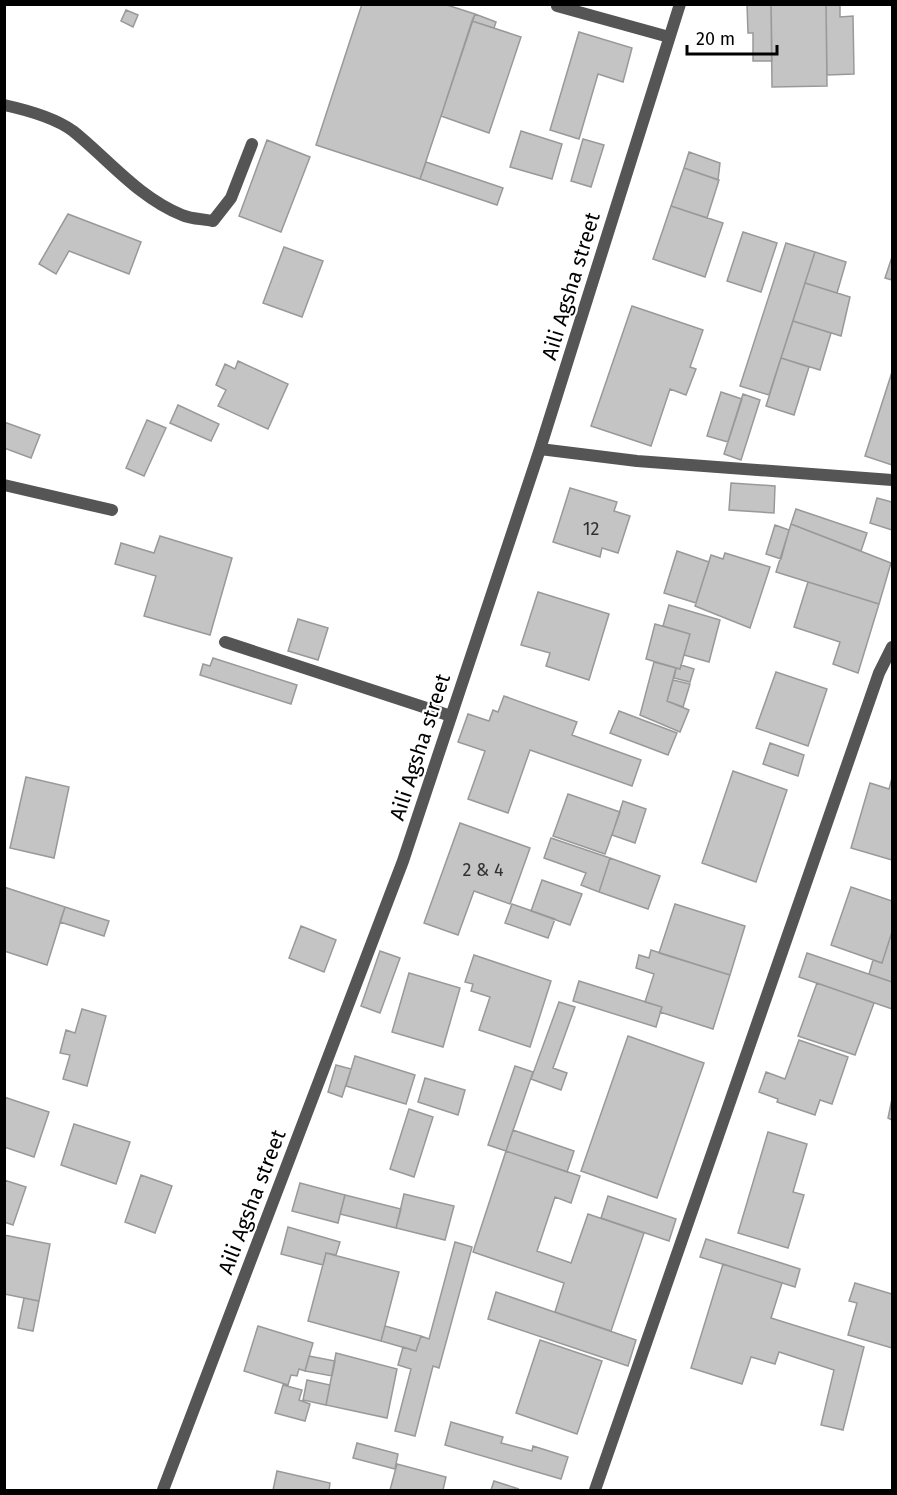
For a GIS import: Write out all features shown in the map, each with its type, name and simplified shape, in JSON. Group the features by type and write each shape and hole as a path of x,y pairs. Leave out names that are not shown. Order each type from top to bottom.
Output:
{"street":[{"name":"Aili Agsha street","path":"163,1491 403,861 540,449 680,4"},
{"path":"557,6 669,38"},
{"path":"4,105 34,112 71,130 108,165 152,198 182,215 213,221 231,198 252,144"},
{"path":"540,449 638,461 892,480"},
{"path":"4,485 112,510"},
{"path":"225,642 451,716"},
{"path":"595,1491 879,673 892,647"}],"building":[{"path":"362,4 444,4 475,14 420,179 316,145"},
{"path":"747,4 771,4 772,61 753,61 753,33 748,33"},
{"path":"771,4 826,4 827,86 772,87"},
{"path":"826,4 840,4 840,17 853,16 854,74 827,75"},
{"path":"126,10 138,15 133,27 121,21"},
{"path":"475,14 496,22 494,28 472,21"},
{"path":"472,21 521,37 489,133 441,116"},
{"path":"579,32 632,48 623,82 598,74 579,139 550,130"},
{"path":"521,131 562,144 552,179 510,167"},
{"path":"583,139 604,145 591,187 571,181"},
{"path":"267,140 310,157 281,232 239,216"},
{"path":"689,152 720,163 718,180 684,168"},
{"path":"426,162 503,188 497,205 420,179"},
{"path":"684,168 719,180 707,218 671,206"},
{"path":"671,206 723,223 705,277 653,259"},
{"path":"68,214 141,242 129,274 69,251 56,274 39,264"},
{"path":"743,232 777,243 761,292 727,281"},
{"path":"786,243 815,252 769,395 740,386"},
{"path":"284,247 323,261 302,317 263,303"},
{"path":"815,252 846,262 837,293 805,283"},
{"path":"892,257 892,280 885,278"},
{"path":"805,283 850,297 841,336 793,321"},
{"path":"632,306 703,330 690,367 696,369 686,395 670,389 651,446 591,426"},
{"path":"793,321 831,333 820,370 781,358"},
{"path":"781,358 809,367 794,415 766,406"},
{"path":"238,361 288,384 268,429 218,406 226,390 216,385 225,364 235,369"},
{"path":"892,372 892,465 865,456"},
{"path":"721,392 742,399 728,442 707,436"},
{"path":"743,394 760,400 741,460 724,454"},
{"path":"178,405 219,424 211,441 170,423"},
{"path":"147,420 166,428 144,476 126,468"},
{"path":"4,422 40,435 31,458 4,448"},
{"path":"731,483 775,486 774,513 729,510"},
{"path":"570,488 617,502 614,511 630,516 618,553 602,548 600,557 553,542"},
{"path":"877,498 892,502 892,530 870,523"},
{"path":"796,509 867,533 861,551 791,524"},
{"path":"791,524 891,563 879,604 776,572"},
{"path":"775,525 789,530 781,559 766,554"},
{"path":"160,536 232,558 210,635 144,616 156,576 115,564 121,543 154,553"},
{"path":"677,551 709,562 696,603 664,593"},
{"path":"725,553 770,567 750,628 695,606 711,555 723,559"},
{"path":"808,582 879,604 858,673 833,664 840,642 794,627"},
{"path":"538,592 609,614 589,680 546,666 550,653 521,645"},
{"path":"669,605 720,620 709,662 684,655 690,634 663,626"},
{"path":"298,619 328,628 318,660 288,651"},
{"path":"655,624 690,634 680,669 646,659"},
{"path":"213,658 297,685 291,704 200,675 203,664 210,666"},
{"path":"654,662 676,668 667,701 689,710 680,732 640,715"},
{"path":"681,665 694,669 690,682 674,678 676,668 680,669"},
{"path":"776,672 827,689 808,746 756,728"},
{"path":"673,680 690,684 683,707 667,701"},
{"path":"504,696 577,722 572,735 641,760 632,786 530,750 508,813 468,799 485,751 458,742 468,714 489,721 493,710 498,712"},
{"path":"619,711 677,733 668,755 610,733"},
{"path":"770,743 804,755 798,776 763,764"},
{"path":"733,771 787,790 756,882 702,863"},
{"path":"26,777 69,787 54,858 10,848"},
{"path":"892,778 892,860 851,848 870,783 889,789"},
{"path":"568,794 620,812 605,854 553,836"},
{"path":"623,801 646,809 635,843 612,835"},
{"path":"460,823 530,848 510,904 474,891 458,935 424,923"},
{"path":"551,838 610,858 599,892 581,885 586,873 544,858"},
{"path":"610,858 660,876 648,909 599,892"},
{"path":"542,880 582,894 570,925 531,911"},
{"path":"4,887 65,907 47,965 4,951"},
{"path":"851,887 892,901 892,932 882,963 831,945"},
{"path":"512,904 555,919 548,938 505,923"},
{"path":"675,904 745,926 730,975 659,953"},
{"path":"65,907 109,921 104,936 60,922"},
{"path":"301,926 336,940 324,972 289,958"},
{"path":"892,932 892,982 869,974 873,960 882,963"},
{"path":"651,950 730,975 713,1029 660,1012 662,1007 645,1002 654,974 636,968 639,955 649,958"},
{"path":"380,951 400,958 380,1013 361,1006"},
{"path":"807,953 892,982 892,1009 799,977"},
{"path":"474,955 551,981 530,1047 479,1030 490,997 471,991 473,984 465,982"},
{"path":"409,973 460,988 443,1047 392,1032"},
{"path":"579,981 662,1007 656,1027 573,1001"},
{"path":"817,983 874,1003 855,1055 798,1036"},
{"path":"559,1002 575,1007 553,1068 567,1073 561,1090 531,1079"},
{"path":"82,1009 106,1016 87,1086 63,1079 70,1055 60,1053 66,1030 75,1033"},
{"path":"628,1036 704,1063 657,1198 581,1171"},
{"path":"799,1040 848,1057 832,1104 820,1100 815,1115 777,1102 778,1099 759,1092 766,1072 785,1079"},
{"path":"355,1056 415,1075 406,1104 346,1086"},
{"path":"336,1065 351,1069 342,1097 328,1092"},
{"path":"515,1066 533,1072 506,1151 488,1145"},
{"path":"425,1078 465,1090 458,1115 418,1102"},
{"path":"4,1097 49,1112 34,1157 4,1147"},
{"path":"892,1099 892,1120 888,1118"},
{"path":"409,1109 433,1117 414,1177 390,1169"},
{"path":"74,1124 130,1142 116,1184 61,1165"},
{"path":"513,1130 574,1151 567,1172 506,1151"},
{"path":"768,1132 807,1144 793,1192 804,1195 788,1248 738,1233"},
{"path":"506,1151 580,1176 571,1203 555,1197 537,1251 571,1263 588,1214 644,1233 611,1331 555,1312 564,1283 473,1252"},
{"path":"141,1175 172,1186 155,1233 125,1222"},
{"path":"4,1180 26,1187 13,1225 4,1222"},
{"path":"300,1183 345,1195 338,1223 292,1211"},
{"path":"404,1194 454,1206 445,1240 396,1228"},
{"path":"345,1195 401,1209 396,1228 340,1214"},
{"path":"608,1196 676,1219 669,1241 601,1218"},
{"path":"288,1227 340,1242 336,1255 326,1253 323,1265 281,1254"},
{"path":"4,1235 50,1244 39,1301 4,1294"},
{"path":"706,1239 800,1269 795,1287 700,1257"},
{"path":"455,1242 472,1247 439,1368 433,1366 415,1436 395,1431 411,1369 398,1365 403,1347 416,1351 421,1336 429,1339"},
{"path":"326,1253 399,1272 381,1341 308,1321"},
{"path":"723,1264 782,1283 771,1318 864,1347 843,1430 821,1425 834,1370 779,1352 775,1364 751,1357 742,1384 691,1368"},
{"path":"855,1283 892,1294 892,1348 848,1335 857,1303 849,1301"},
{"path":"496,1292 636,1340 628,1366 488,1319"},
{"path":"24,1298 39,1301 33,1331 18,1328"},
{"path":"258,1326 313,1343 305,1371 299,1369 297,1376 291,1375 288,1385 244,1371"},
{"path":"385,1326 421,1336 416,1351 381,1341"},
{"path":"540,1340 602,1361 577,1434 516,1413"},
{"path":"336,1353 397,1369 387,1418 326,1405"},
{"path":"309,1356 335,1361 332,1376 305,1371"},
{"path":"307,1380 330,1385 326,1405 303,1400"},
{"path":"283,1385 302,1390 299,1400 310,1404 305,1421 275,1413"},
{"path":"451,1422 503,1437 501,1443 532,1451 533,1446 568,1457 561,1479 445,1445"},
{"path":"357,1443 398,1454 395,1469 353,1458"},
{"path":"397,1464 446,1477 443,1490 390,1490"},
{"path":"277,1471 330,1483 329,1490 273,1490"},
{"path":"494,1481 519,1489 491,1490"}]}
